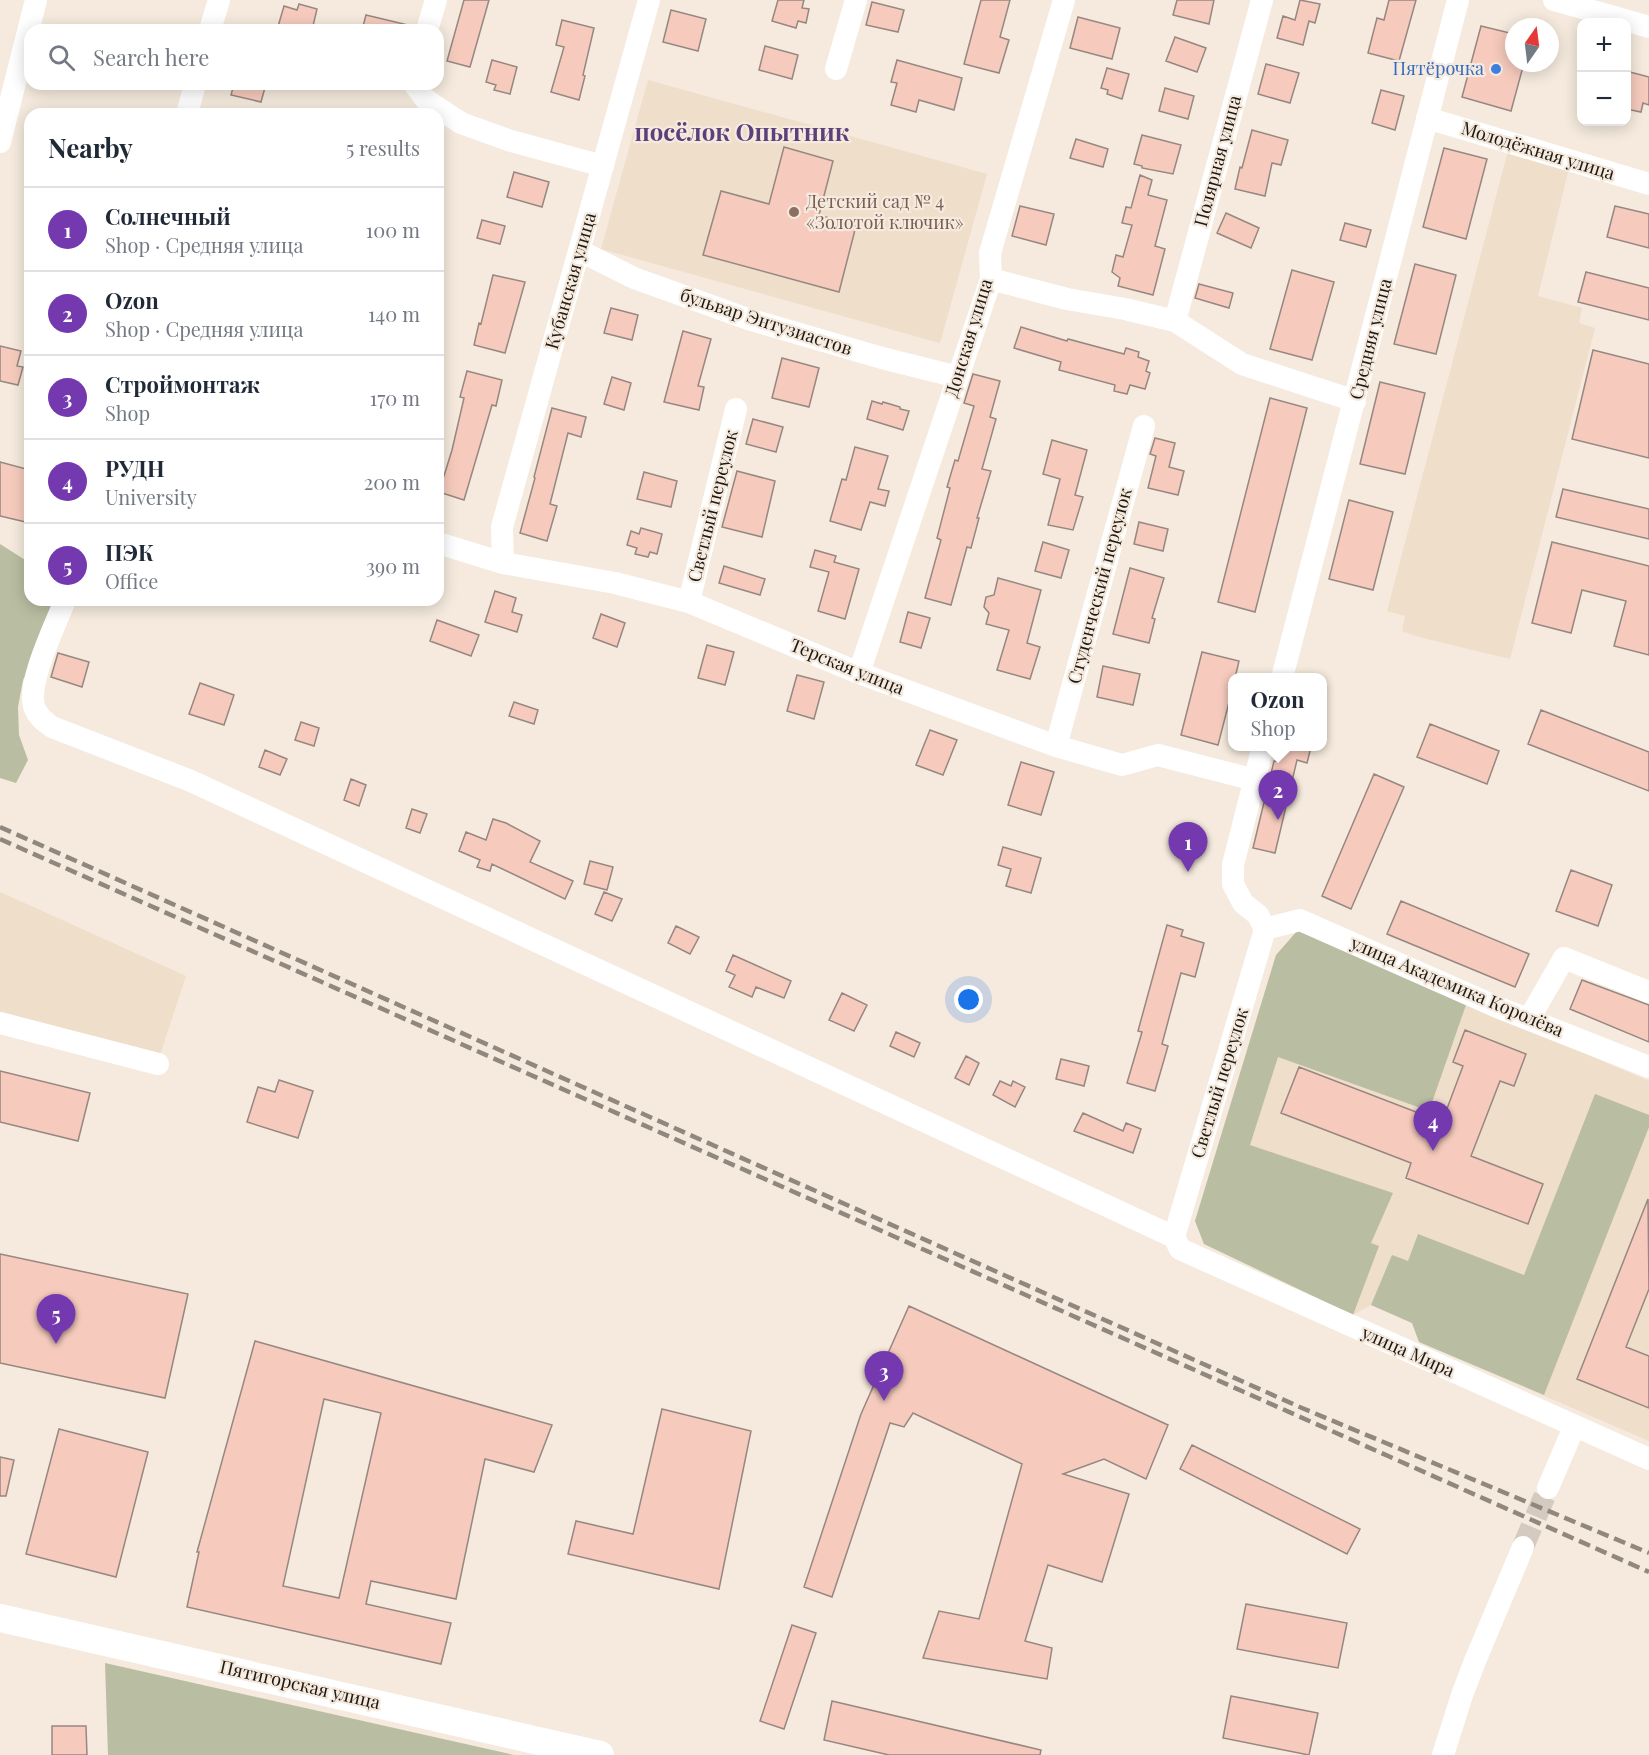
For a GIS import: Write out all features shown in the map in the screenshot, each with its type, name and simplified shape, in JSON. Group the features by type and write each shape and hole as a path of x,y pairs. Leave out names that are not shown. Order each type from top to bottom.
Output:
{"main road":[{"name":"Пятигорская улица","path":"0,1618 600,1755"}],"street":[{"path":"30,24 36,0"},
{"path":"212,24 219,0"},
{"path":"430,24 436,0"},
{"name":"Кубанская улица","path":"503,563 502,527 650,0"},
{"path":"836,69 856,0"},
{"name":"Донская улица","path":"859,672 991,279 990,253 1064,0"},
{"name":"Полярная улица","path":"1175,321 1262,0"},
{"name":"Средняя улица","path":"1283,673 1458,0"},
{"path":"1554,0 1649,27"},
{"path":"0,142 24,47"},
{"path":"189,108 193,90"},
{"path":"418,90 426,100 438,108"},
{"path":"444,112 461,123 508,140 603,166"},
{"name":"Молодёжная улица","path":"1427,118 1649,184"},
{"name":"бульвар Энтузиастов","path":"580,251 634,278 748,319 882,358 958,377"},
{"path":"991,279 1067,299 1175,321 1242,364 1355,401"},
{"name":"Светлый переулок","path":"689,602 736,409"},
{"name":"Студенческий переулок","path":"1056,746 1144,426"},
{"name":"Терская улица","path":"444,545 503,563 615,584 689,602 859,672 1056,746 1122,765 1158,755 1255,780"},
{"name":"улица Мира","path":"63,606 40,664 34,688 34,704 39,717 52,727 191,781 1174,1237 1180,1249 1649,1459"},
{"path":"1262,751 1233,866 1233,884 1242,903 1258,915 1265,929"},
{"name":"улица Академика Королёва","path":"1265,929 1300,920 1487,1002 1649,1066"},
{"name":"Светлый переулок","path":"1174,1237 1265,929"},
{"path":"1530,1019 1564,958 1649,992"},
{"path":"0,1023 158,1065"},
{"path":"1548,1488 1574,1426"},
{"path":"1443,1755 1462,1695 1524,1547"}],"shaded area":[{"name":"Детский сад № 4 «Золотой ключик»","path":"648,80 987,174 940,343 601,249"},
{"path":"1508,151 1569,168 1538,296 1582,308 1579,323 1595,328 1510,659 1402,631 1405,616 1387,611"},
{"path":"0,892 186,976 160,1055 0,1014"},
{"path":"1298,930 1649,1081 1649,1441 1419,1342 1412,1323 1371,1305 1353,1315 1204,1244 1195,1221 1276,955"}],"green space":[{"path":"0,544 24,559 24,606 54,606 23,680 18,707 19,735 28,760 16,783 0,778"},
{"path":"1298,930 1467,1002 1429,1111 1278,1057 1250,1145 1393,1193 1371,1243 1379,1246 1353,1315 1204,1244 1195,1221 1276,955"},
{"path":"1595,1094 1649,1115 1649,1127 1544,1395 1419,1342 1412,1323 1371,1305 1392,1255 1408,1261 1418,1234 1524,1275"},
{"path":"105,1663 514,1755 108,1755"}],"building":[{"path":"464,0 489,0 470,67 447,61"},
{"path":"778,0 804,0 802,8 809,9 806,23 798,21 796,28 772,21"},
{"path":"981,0 1010,0 1000,37 1009,40 999,73 964,64"},
{"path":"1177,0 1214,0 1209,24 1173,15"},
{"path":"1300,0 1320,4 1315,23 1309,21 1303,45 1277,38 1283,16 1295,20"},
{"path":"1389,0 1416,0 1399,61 1368,53 1377,18 1384,20"},
{"path":"872,2 904,10 898,32 866,25"},
{"path":"299,4 317,9 313,24 279,24 284,6 297,10"},
{"path":"671,10 706,19 698,51 663,42"},
{"path":"366,15 404,24 364,24"},
{"path":"1078,17 1120,28 1112,59 1070,48"},
{"path":"562,20 594,28 579,100 551,92 564,47 556,45"},
{"path":"1481,26 1505,32 1505,72 1522,72 1511,111 1462,97"},
{"path":"1175,37 1206,48 1197,72 1166,61"},
{"path":"765,46 798,55 792,79 759,70"},
{"path":"492,60 517,67 510,94 494,90 496,85 486,82"},
{"path":"897,60 962,78 954,110 919,100 916,112 891,105 897,83 891,82"},
{"path":"1266,64 1299,73 1290,103 1258,94"},
{"path":"1107,68 1129,74 1122,99 1107,94 1108,90 1101,88"},
{"path":"1631,72 1649,77 1649,105 1643,103 1641,112 1631,110"},
{"path":"1165,88 1194,96 1188,119 1159,111"},
{"path":"232,90 264,90 261,102 231,95"},
{"path":"1381,90 1404,96 1395,130 1372,123"},
{"path":"1252,130 1288,140 1281,165 1272,163 1265,196 1235,189"},
{"path":"1142,135 1181,145 1173,174 1142,168 1134,164"},
{"path":"1076,139 1108,149 1103,167 1070,158"},
{"path":"784,147 833,161 819,215 856,226 839,292 703,255 721,191 769,204"},
{"path":"1444,148 1487,159 1466,239 1423,227"},
{"path":"514,172 549,182 542,207 507,197"},
{"path":"1140,175 1152,180 1148,195 1167,200 1155,246 1165,249 1153,295 1118,286 1120,278 1112,272 1116,255 1123,257 1132,225 1122,223 1126,207 1131,208"},
{"path":"1020,206 1054,214 1046,245 1012,236"},
{"path":"1615,206 1649,214 1649,248 1607,237"},
{"path":"1226,213 1259,228 1251,248 1217,233"},
{"path":"482,220 505,226 500,244 477,238"},
{"path":"1345,223 1371,230 1366,247 1340,240"},
{"path":"1415,264 1456,275 1436,354 1394,344"},
{"path":"1292,270 1334,282 1312,360 1270,349"},
{"path":"1586,272 1649,288 1649,320 1578,302"},
{"path":"493,275 525,282 505,353 474,345"},
{"path":"1199,284 1233,293 1229,308 1195,298"},
{"path":"611,308 638,315 632,340 604,333"},
{"path":"1021,327 1067,341 1068,339 1124,354 1126,348 1139,352 1138,357 1149,361 1146,371 1150,373 1145,389 1130,385 1127,394 1114,391 1115,385 1059,370 1061,362 1014,348"},
{"path":"683,331 711,339 698,386 704,387 699,410 664,402"},
{"path":"0,346 21,351 17,366 23,367 18,385 0,381"},
{"path":"1593,350 1649,364 1649,458 1572,439"},
{"path":"782,358 819,368 809,407 772,398"},
{"path":"467,371 502,380 496,406 492,405 464,500 444,494 444,476 464,398 460,397"},
{"path":"973,374 1000,381 990,417 996,419 982,469 991,471 971,548 967,547 951,605 925,598 941,540 937,538 950,488 947,487 955,460 958,461 974,406 964,403"},
{"path":"612,377 631,383 624,410 604,404"},
{"path":"1380,382 1425,393 1405,474 1360,464"},
{"path":"1270,398 1307,408 1255,612 1218,602"},
{"path":"872,401 882,404 883,402 909,411 903,430 867,419"},
{"path":"552,408 586,417 581,437 568,433 550,504 557,506 547,541 520,533"},
{"path":"753,419 783,427 776,452 746,444"},
{"path":"1155,438 1175,443 1169,467 1184,471 1178,495 1148,488 1156,456 1150,454"},
{"path":"1052,440 1087,450 1075,495 1083,497 1073,530 1048,525 1060,479 1043,474"},
{"path":"855,447 888,456 878,489 889,491 885,506 870,502 861,530 830,521 842,479 846,480"},
{"path":"0,462 24,468 24,522 0,516"},
{"path":"737,471 775,481 762,537 722,527"},
{"path":"644,472 677,481 671,507 637,499"},
{"path":"1563,489 1649,509 1649,539 1556,517"},
{"path":"1349,500 1393,512 1373,590 1329,579"},
{"path":"1139,522 1168,529 1163,551 1134,544"},
{"path":"641,528 662,534 657,554 650,552 648,557 635,554 637,548 627,545 631,531 639,534"},
{"path":"1043,542 1069,550 1061,578 1035,571"},
{"path":"1552,542 1649,566 1649,655 1614,646 1626,601 1582,590 1571,633 1532,623"},
{"path":"815,550 836,556 834,562 859,569 845,619 818,611 829,572 810,567"},
{"path":"724,566 765,579 760,595 719,583"},
{"path":"1130,568 1164,578 1152,618 1155,619 1149,643 1113,634"},
{"path":"998,578 1041,590 1027,643 1040,647 1030,679 997,670 1009,630 986,624 989,613 984,607 986,597 994,595"},
{"path":"495,591 516,598 512,612 522,615 517,632 485,622"},
{"path":"908,612 930,618 921,648 900,642"},
{"path":"601,614 625,623 617,647 593,638"},
{"path":"437,620 479,635 471,656 430,641"},
{"path":"707,645 734,652 725,685 698,678"},
{"path":"1202,652 1239,661 1236,673 1228,673 1228,706 1218,745 1181,735"},
{"path":"58,653 89,662 82,687 51,677"},
{"path":"1103,666 1140,674 1133,705 1097,697"},
{"path":"797,675 824,682 814,719 787,711"},
{"path":"200,683 234,695 224,725 189,714"},
{"path":"514,702 538,710 534,724 509,716"},
{"path":"1541,710 1649,752 1649,791 1528,744"},
{"path":"301,722 319,728 314,746 295,740"},
{"path":"1430,724 1499,751 1487,784 1417,757"},
{"path":"930,730 957,740 943,775 916,765"},
{"path":"265,750 287,759 280,775 259,767"},
{"path":"1279,751 1310,751 1307,763 1297,760 1275,853 1253,848 1274,761 1277,761"},
{"path":"1021,762 1054,772 1041,815 1008,805"},
{"path":"1374,774 1404,787 1351,909 1322,896"},
{"path":"351,779 366,785 359,806 344,800"},
{"path":"412,809 427,814 420,833 406,828"},
{"path":"493,819 506,823 540,841 530,862 573,881 565,899 492,864 490,871 477,867 480,860 459,851 466,832 486,840"},
{"path":"1003,847 1041,858 1031,893 1006,886 1011,869 998,865"},
{"path":"590,861 613,867 607,890 584,884"},
{"path":"1571,870 1612,885 1598,926 1556,911"},
{"path":"604,892 622,899 612,921 595,914"},
{"path":"1401,901 1529,954 1515,987 1387,934"},
{"path":"1167,925 1183,930 1181,936 1204,943 1195,977 1181,973 1162,1044 1168,1046 1155,1091 1127,1083 1142,1032 1138,1031"},
{"path":"676,926 699,937 690,954 668,943"},
{"path":"733,955 791,981 784,998 756,987 752,997 729,987 735,975 726,971"},
{"path":"1582,980 1649,1005 1649,1042 1570,1009"},
{"path":"842,993 867,1005 854,1031 829,1020"},
{"path":"1465,1030 1526,1054 1514,1086 1500,1081 1471,1156 1543,1184 1528,1224 1406,1178 1411,1163 1281,1113 1299,1067 1442,1122 1463,1066 1453,1062"},
{"path":"896,1032 920,1043 914,1057 890,1046"},
{"path":"966,1056 979,1063 969,1085 955,1078"},
{"path":"1061,1059 1089,1066 1084,1086 1056,1079"},
{"path":"0,1071 90,1093 78,1141 0,1122"},
{"path":"279,1080 313,1091 298,1138 247,1122 258,1087 275,1092"},
{"path":"1000,1081 1011,1086 1013,1081 1025,1087 1015,1107 993,1095"},
{"path":"1083,1113 1123,1131 1126,1123 1141,1129 1133,1153 1074,1131"},
{"path":"1648,1199 1649,1289 1626,1347 1649,1356 1649,1408 1577,1379"},
{"path":"0,1254 188,1294 165,1398 0,1363"},
{"path":"909,1306 1168,1425 1146,1479 1104,1459 1063,1474 1129,1494 1102,1582 1048,1565 1025,1641 1052,1648 1047,1679 923,1658 939,1611 979,1619 1022,1464 913,1413 904,1427 890,1423 832,1597 804,1587 861,1414"},
{"path":"255,1341 552,1425 534,1472 485,1459 456,1599 371,1581 366,1604 451,1623 441,1664 187,1607 199,1552 197,1552","holes":["324,1399 381,1413 339,1598 283,1586"]},
{"path":"662,1409 751,1431 719,1589 568,1554 576,1521 633,1534"},
{"path":"59,1429 148,1452 116,1577 26,1554"},
{"path":"1192,1445 1360,1529 1347,1554 1180,1469"},
{"path":"0,1457 14,1460 6,1496 0,1496"},
{"path":"1246,1604 1347,1623 1338,1668 1237,1649"},
{"path":"792,1625 816,1633 784,1729 760,1721"},
{"path":"1231,1696 1318,1713 1309,1755 1223,1738"},
{"path":"832,1701 1041,1750 1040,1755 889,1755 824,1740"},
{"path":"52,1726 86,1726 87,1755 52,1755"}],"tunnel":[{"path":"1523,1547 1548,1488"}],"railway":[{"path":"0,827 1302,1408 1649,1553"},
{"path":"0,839 1649,1572"}],"place":[{"name":"Пятёрочка","path":"1496,69"},
{"name":"Детский сад № 4 «Золотой ключик»","path":"794,212"},
{"name":"Ozon","path":"1278,820"},
{"name":"Солнечный","path":"1188,872"},
{"name":"РУДН","path":"1433,1151"},
{"name":"ПЭК","path":"56,1344"},
{"name":"Строймонтаж","path":"884,1401"}],"district":[{"name":"посёлок Опытник","path":"742,133"}]}
